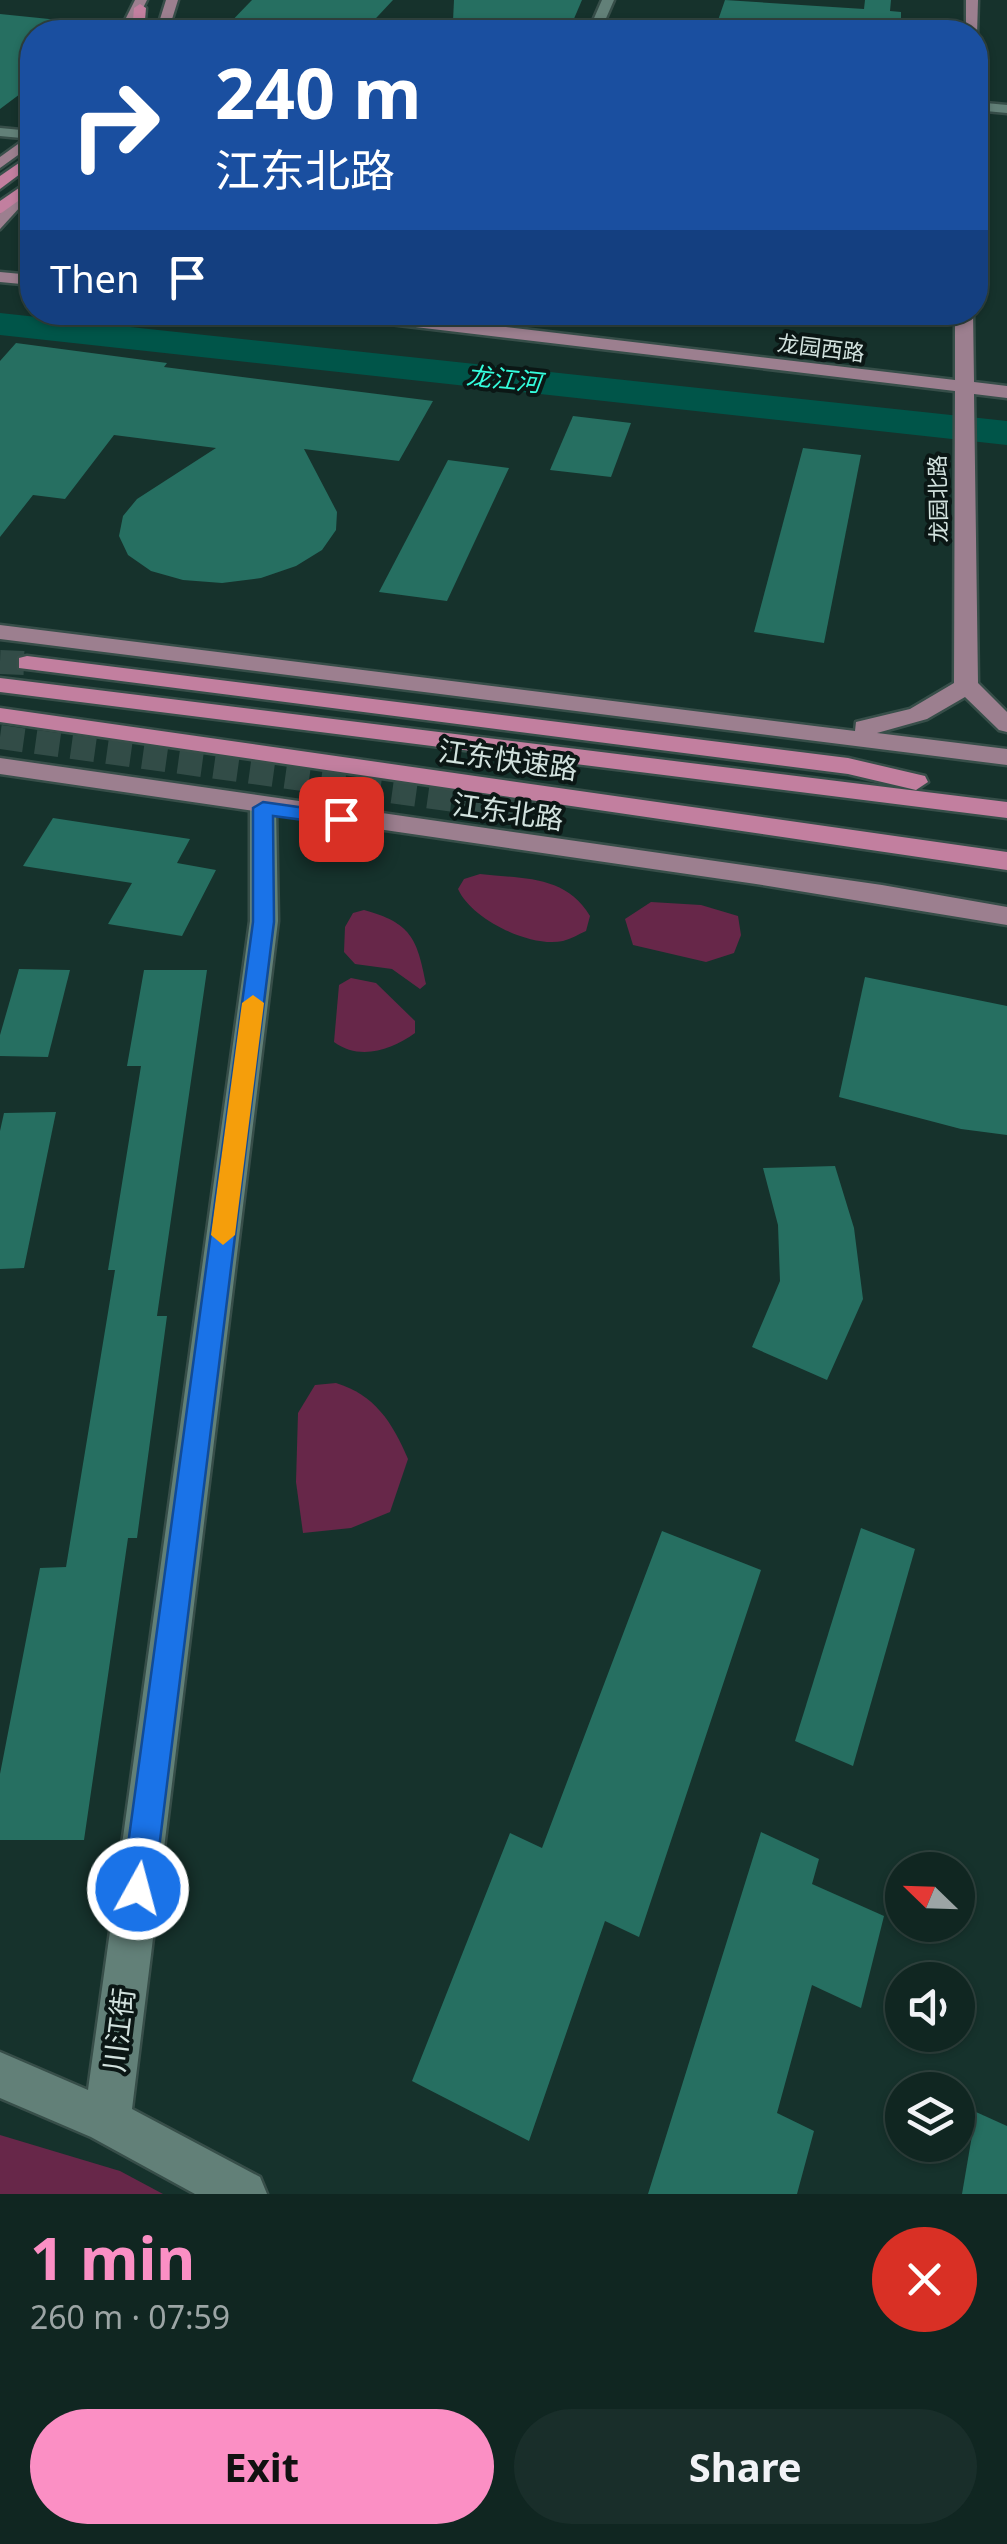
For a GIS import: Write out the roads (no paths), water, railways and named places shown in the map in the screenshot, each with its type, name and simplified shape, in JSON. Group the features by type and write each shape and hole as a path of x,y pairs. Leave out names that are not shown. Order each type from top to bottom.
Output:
{"highway":[{"path":"0,184 20,168"},
{"path":"0,209 20,193"},
{"path":"27,663 848,766 1007,807"},
{"name":"江东快速路","path":"0,685 1007,807"},
{"name":"江东快速路","path":"0,715 1007,862"},
{"path":"562,815 1007,881"}],"main road":[{"path":"0,164 20,147"},
{"path":"0,224 20,199"},
{"name":"龙园西路","path":"440,325 1007,392"},
{"name":"龙园北路","path":"964,325 966,685"},
{"path":"0,632 1007,757"},
{"path":"801,730 884,726 932,710 966,685 1007,725"},
{"name":"江东北路","path":"0,766 263,808 884,894 1007,916"}],"street":[{"name":"川江街","path":"108,2122 264,922 263,808"},
{"path":"0,2075 108,2122 243,2194"}],"waterway":[{"name":"龙江河","path":"0,324 1007,433"}],"tunnel":[{"path":"0,662 27,663"},
{"path":"0,737 563,815"}]}
